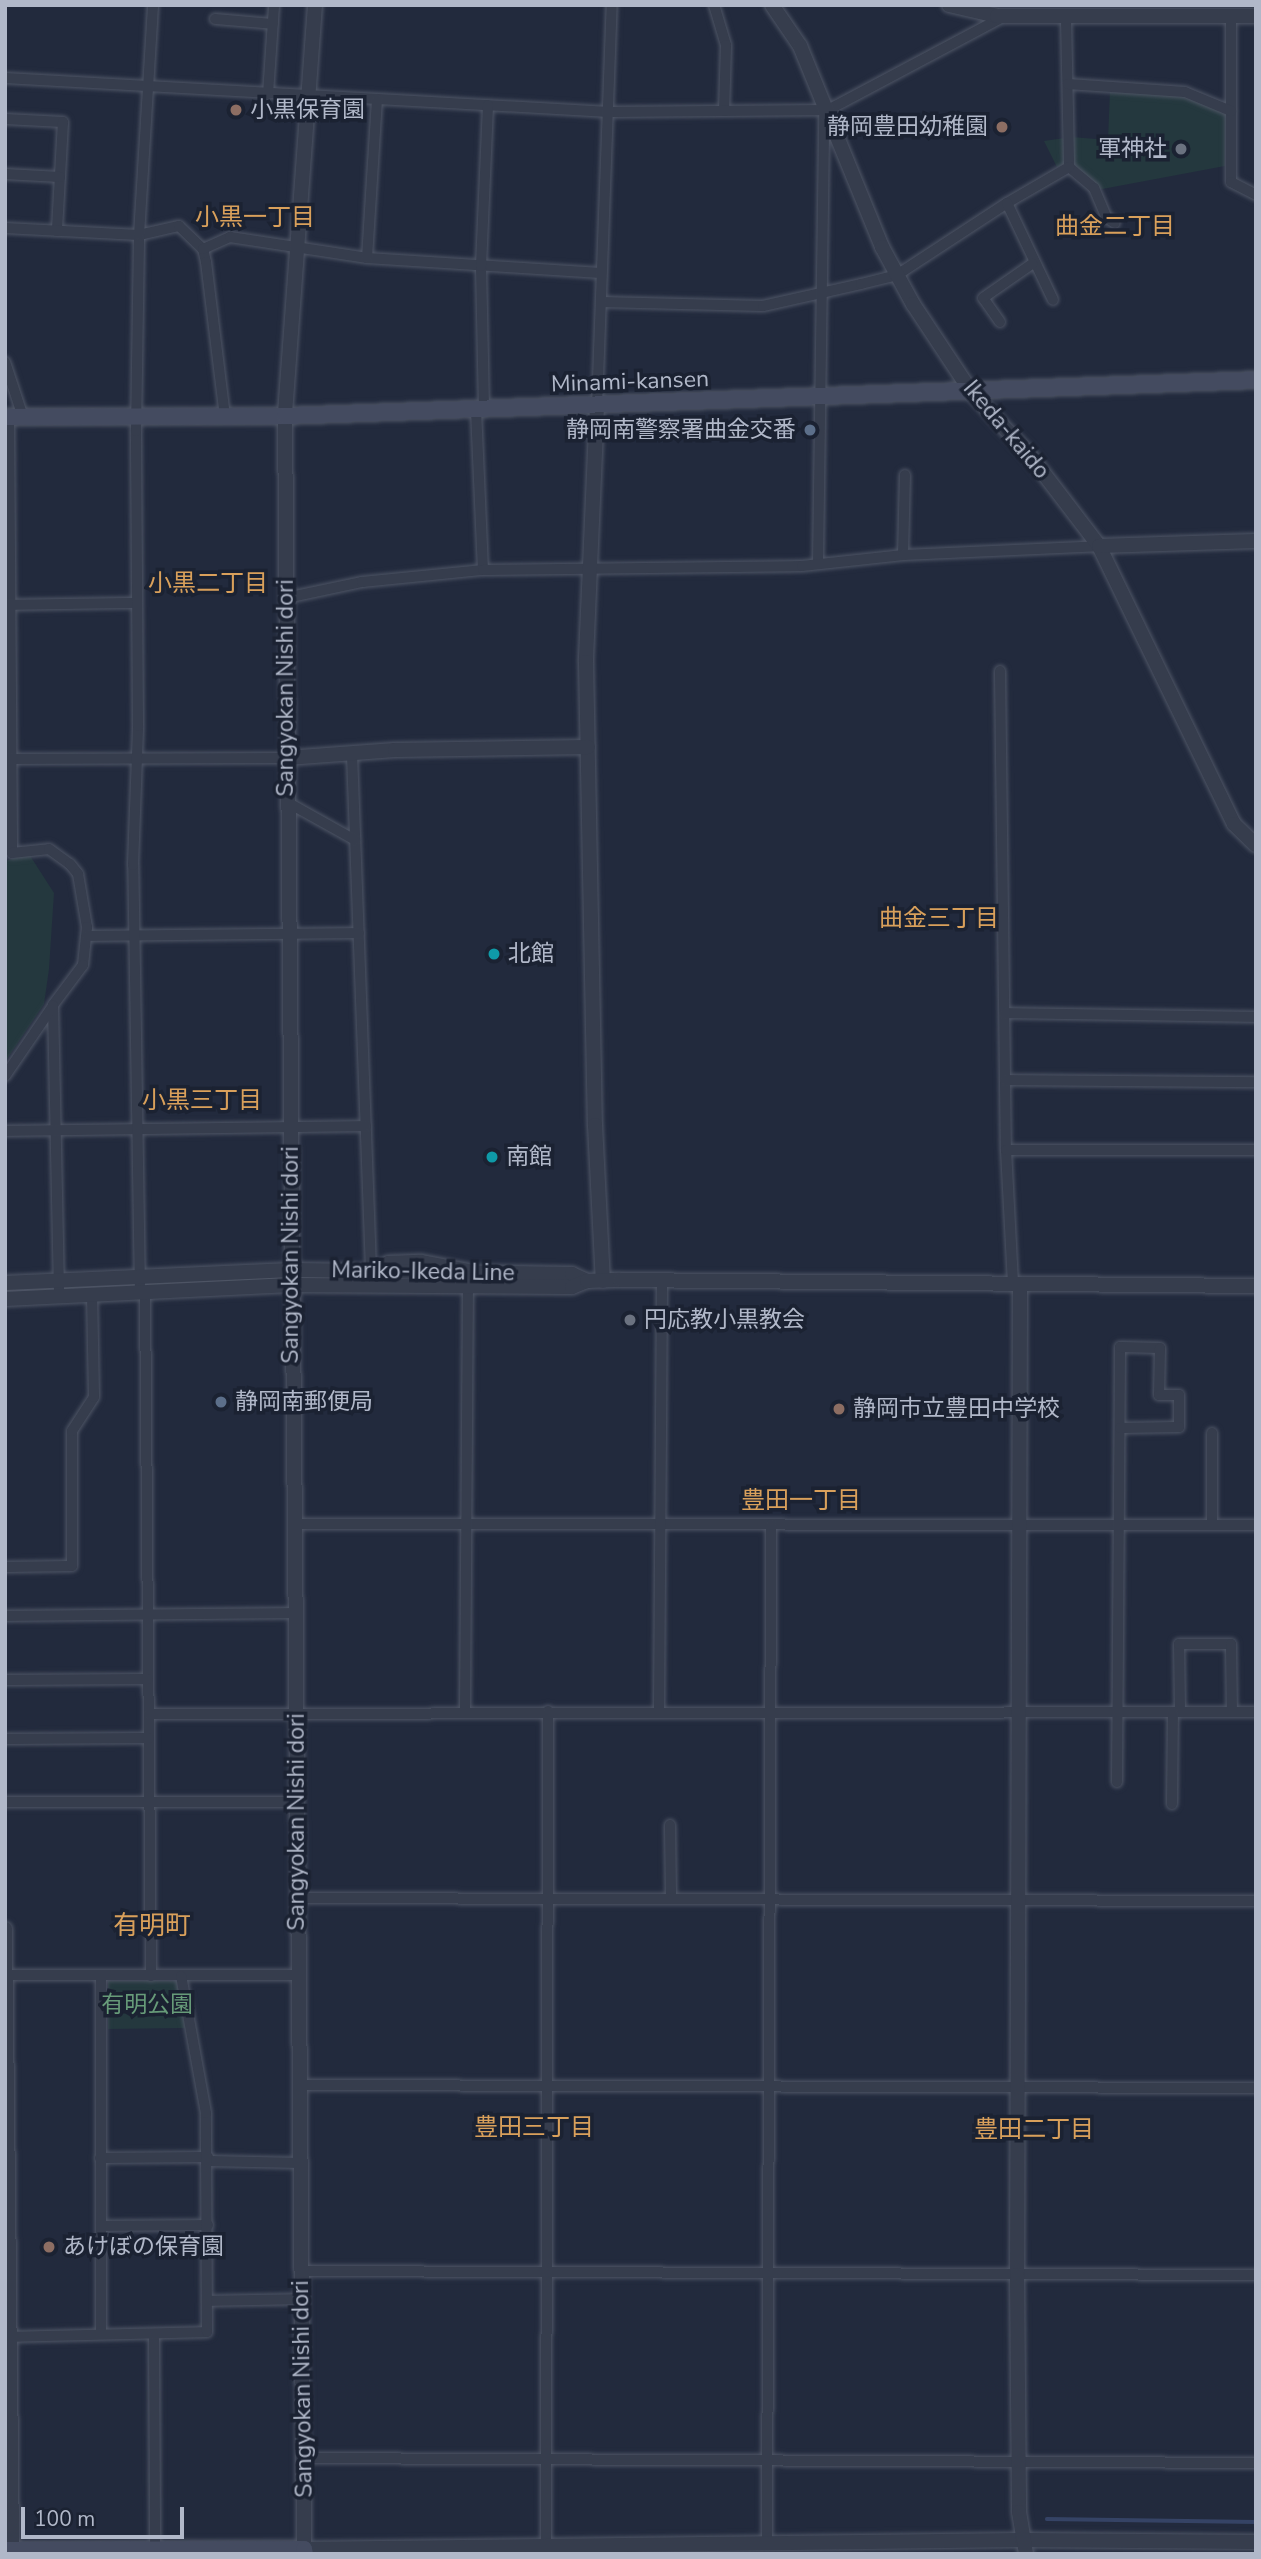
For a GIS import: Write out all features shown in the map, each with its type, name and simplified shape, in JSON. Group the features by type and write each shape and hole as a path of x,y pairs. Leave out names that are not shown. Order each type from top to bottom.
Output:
{"main road":[{"name":"Minami-kansen","path":"12,417 285,416 821,399 1256,380"},
{"path":"8,2550 304,2551"}],"street":[{"path":"151,1976 143,1293 140,1272 136,758 139,235 153,5"},
{"path":"268,94 274,5"},
{"name":"Sangyokan Nishi dori","path":"304,2551 285,416 315,5"},
{"path":"603,1281 595,1125 588,747 589,570 612,5"},
{"path":"714,5 726,45 724,111"},
{"name":"Ikeda-kaido","path":"772,5 800,47 897,275 972,393 1028,453 1099,546 1231,817 1256,845"},
{"path":"949,5 1005,16"},
{"path":"5,78 609,112 826,110 1005,16 1039,11 1065,14 1103,11 1256,16"},
{"path":"1065,14 1069,167 1094,188 1107,218 1115,223"},
{"path":"1231,16 1230,182 1256,195"},
{"path":"215,19 273,24"},
{"path":"1068,85 1185,92 1231,111"},
{"path":"367,258 377,99"},
{"path":"483,570 481,266 488,105"},
{"path":"818,562 826,110"},
{"path":"5,119 63,122 57,231"},
{"path":"601,302 763,306 897,275 1007,203 1069,167"},
{"path":"5,174 60,177"},
{"path":"1007,203 1032,264 1053,300"},
{"path":"5,229 139,235 179,226 203,249 212,287 225,417"},
{"path":"203,249 230,237 367,258 601,274"},
{"path":"1000,322 983,298 1032,264"},
{"path":"5,362 12,417 7,605 9,853 48,849 70,864 78,874 85,904 87,936 83,965 5,1076"},
{"path":"903,555 905,475"},
{"path":"286,598 362,582 483,570 589,570 818,562 903,555 1256,541"},
{"path":"7,605 137,603"},
{"path":"1000,671 1006,1150 1017,1285 1020,1712 1018,2460 1024,2547"},
{"path":"8,759 287,758 588,747"},
{"path":"352,754 371,1270 388,1261 421,1260 484,1273"},
{"path":"287,802 355,840"},
{"path":"87,936 359,933"},
{"path":"53,1005 59,1297"},
{"path":"1005,1013 1256,1017"},
{"path":"1005,1080 1256,1082"},
{"path":"5,1131 366,1126"},
{"path":"1006,1150 1256,1150"},
{"name":"Mariko-Ikeda Line","path":"5,1283 140,1272 371,1270 572,1287 587,1281 621,1280 1256,1286"},
{"name":"Mariko-Ikeda Line","path":"5,1300 468,1279 484,1273 572,1274 587,1281"},
{"path":"465,1711 468,1279"},
{"path":"659,1712 662,1282"},
{"path":"5,1567 72,1566 72,1431 94,1397 92,1295"},
{"path":"1117,1782 1120,1347 1160,1348 1159,1395 1179,1395 1179,1427 1120,1428"},
{"path":"1212,1433 1212,1525"},
{"path":"294,1524 659,1522 1256,1525"},
{"path":"767,2542 767,2085 772,1524"},
{"path":"5,1616 295,1613"},
{"path":"1172,1804 1179,1644 1231,1644 1232,1712"},
{"path":"5,1680 148,1679"},
{"path":"149,1714 465,1711 1256,1712"},
{"path":"546,2545 548,1711"},
{"path":"5,1739 149,1738"},
{"path":"5,1802 297,1802"},
{"path":"670,1825 671,1899"},
{"path":"298,1898 1256,1901"},
{"path":"5,1929 8,2550"},
{"path":"101,1975 101,2334"},
{"path":"6,1982 101,1975 299,1975"},
{"path":"8,2339 207,2332 206,2113 181,1976"},
{"path":"300,2085 1256,2088"},
{"path":"100,2158 300,2163"},
{"path":"101,2226 208,2225"},
{"path":"302,2272 1256,2275"},
{"path":"207,2301 303,2299"},
{"path":"155,2334 155,2549"},
{"path":"304,2458 1256,2463"},
{"path":"304,2551 767,2542 807,2548 1256,2542"}],"green space":[{"path":"1110,90 1184,93 1226,113 1225,166 1097,190 1072,162 1057,167 1044,141 1072,137 1108,140"},
{"path":"29,854 54,893 49,969 44,1004 5,1062 5,861"},
{"name":"有明公園","path":"108,1981 178,1981 185,2028 108,2029"}],"waterway":[{"path":"1047,2519 1256,2522"}],"place":[{"name":"小黒保育園","path":"236,110"},
{"name":"静岡豊田幼稚園","path":"1002,127"},
{"name":"軍神社","path":"1181,149"},
{"name":"静岡南警察署曲金交番","path":"810,430"},
{"name":"北館","path":"494,954"},
{"name":"南館","path":"492,1157"},
{"name":"円応教小黒教会","path":"630,1320"},
{"name":"静岡南郵便局","path":"221,1402"},
{"name":"静岡市立豊田中学校","path":"839,1409"},
{"name":"あけぼの保育園","path":"49,2247"}],"district":[{"name":"小黒一丁目","path":"255,218"},
{"name":"曲金二丁目","path":"1115,227"},
{"name":"小黒二丁目","path":"208,584"},
{"name":"曲金三丁目","path":"939,919"},
{"name":"小黒三丁目","path":"202,1101"},
{"name":"豊田一丁目","path":"801,1501"},
{"name":"有明町","path":"152,1926"},
{"name":"豊田三丁目","path":"534,2128"},
{"name":"豊田二丁目","path":"1034,2130"}]}
